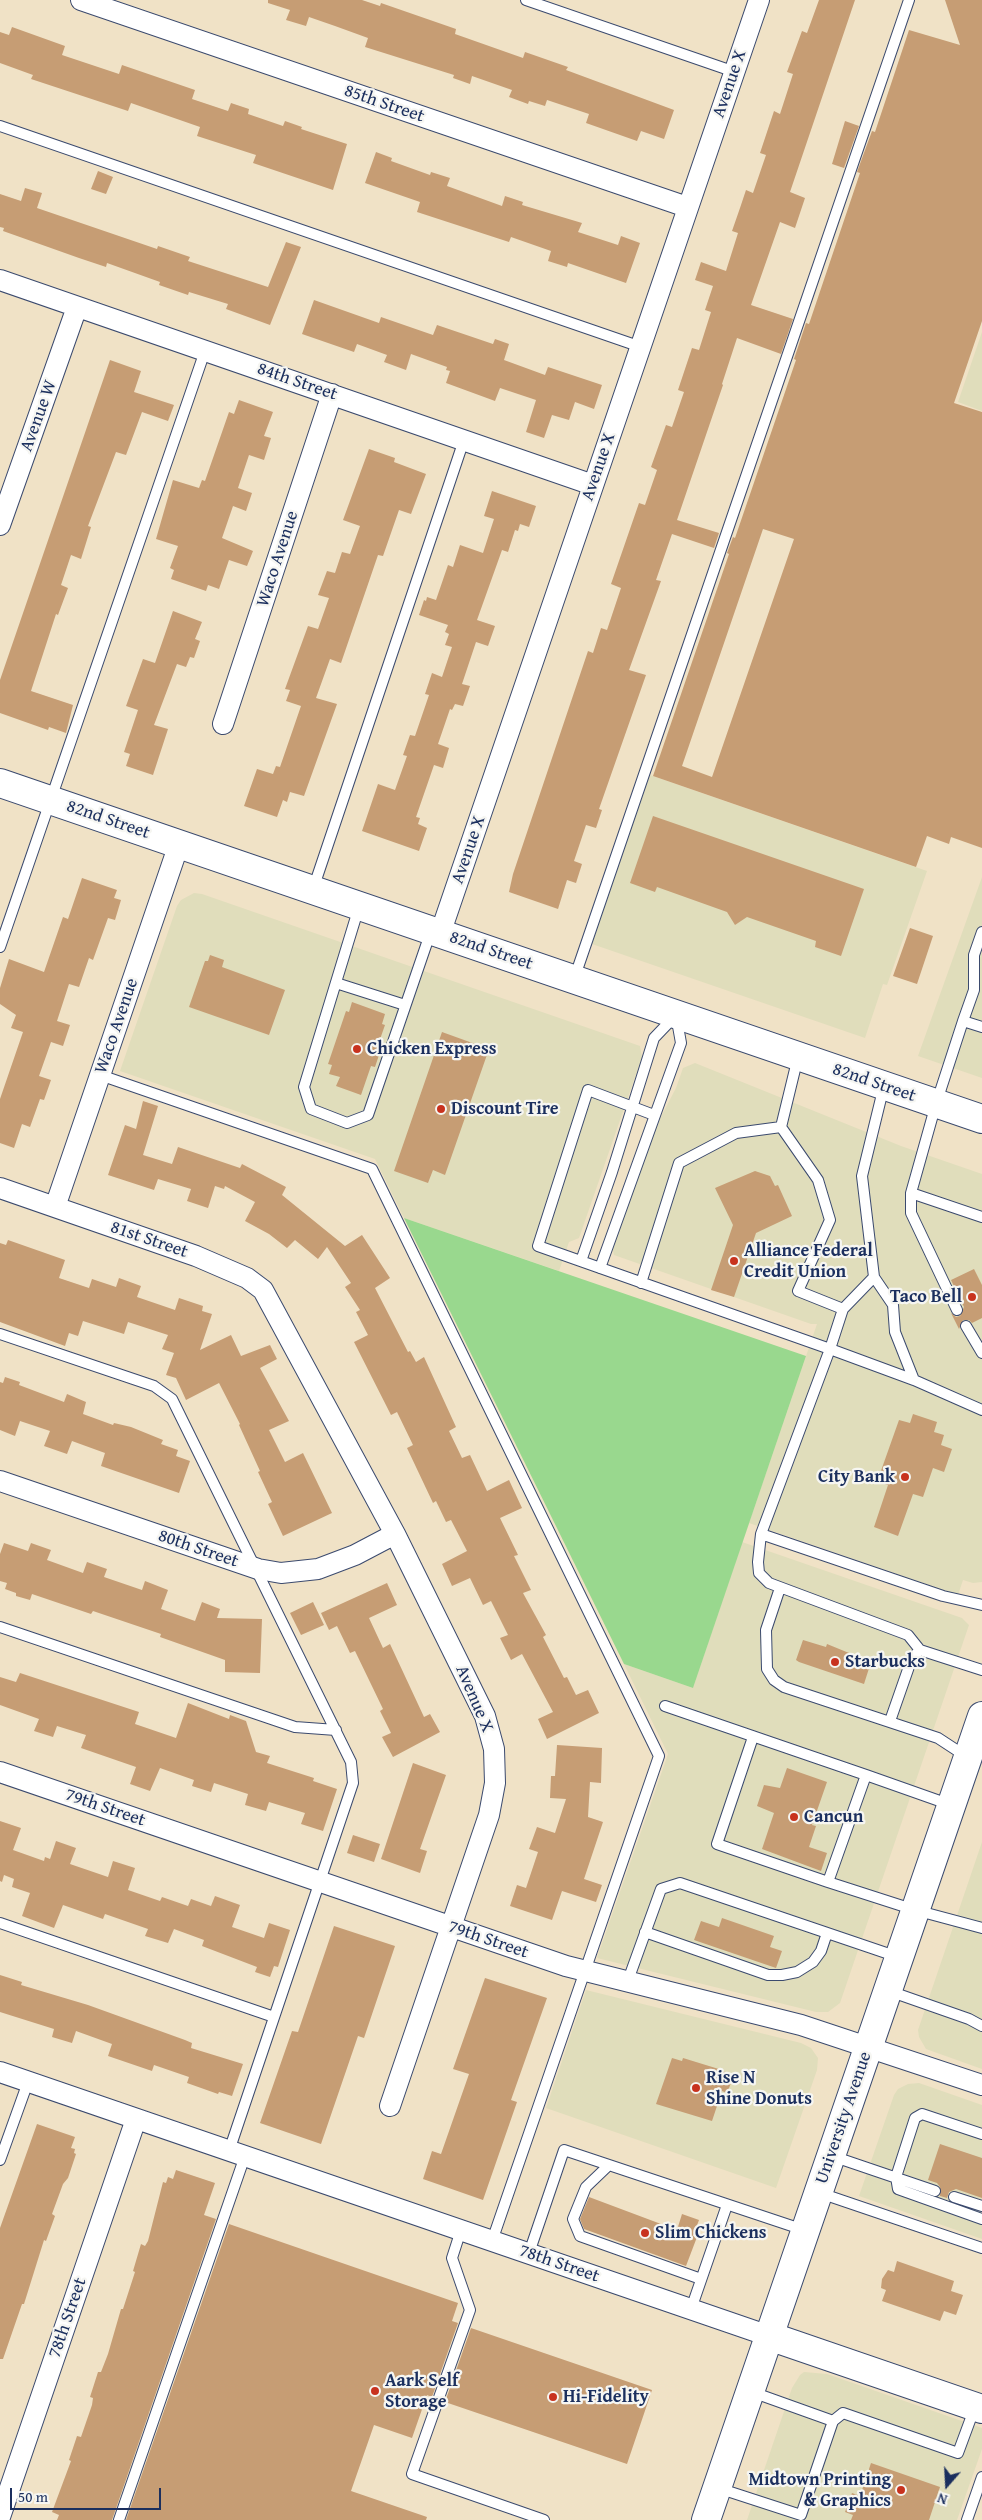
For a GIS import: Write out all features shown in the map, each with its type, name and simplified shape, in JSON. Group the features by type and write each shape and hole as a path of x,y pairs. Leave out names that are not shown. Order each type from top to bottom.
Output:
{"main road":[{"name":"82nd Street","path":"0,783 982,1120"},
{"name":"University Avenue","path":"706,2520 952,1805 975,1760 982,1716"},
{"name":"78th Street","path":"769,2336 979,2408"}],"street":[{"name":"85th Street","path":"81,0 687,207"},
{"name":"Avenue X","path":"436,932 641,347 687,207 759,0"},
{"name":"84th Street","path":"0,280 593,484"},
{"name":"Avenue W","path":"0,525 77,307"},
{"name":"Waco Avenue","path":"224,724 332,394"},
{"name":"Waco Avenue","path":"55,1207 179,844"},
{"name":"81st Street","path":"0,1188 196,1256 247,1278 262,1290 278,1319"},
{"name":"Avenue X","path":"278,1319 395,1534 485,1716 494,1749 495,1783 488,1815 390,2106"},
{"name":"80th Street","path":"0,1481 258,1569 281,1573 318,1569 355,1555 395,1534"},
{"name":"79th Street","path":"0,1772 450,1927 584,1971 801,2025 982,2085"},
{"name":"78th Street","path":"0,2072 769,2336"},
{"name":"78th Street","path":"0,2517 136,2119"}],"lane":[{"path":"526,0 735,72"},
{"path":"574,980 909,0"},
{"path":"0,126 641,347"},
{"path":"0,948 205,351"},
{"path":"313,890 464,440"},
{"path":"360,906 304,1087 311,1109 347,1123 368,1115 405,1005 436,932"},
{"path":"957,1310 912,1213 911,1193 936,1104 974,990 974,955 982,932"},
{"path":"336,983 405,1005"},
{"path":"581,1261 654,1038 676,1015"},
{"path":"600,1268 681,1043 676,1015"},
{"path":"963,1021 982,1027"},
{"path":"780,1127 798,1057"},
{"path":"100,1075 372,1169 658,1756 492,2241"},
{"path":"884,1086 862,1176 874,1277 893,1304 895,1332 914,1380"},
{"path":"654,1115 588,1090 538,1246 914,1380 982,1410"},
{"path":"642,1282 679,1163 736,1133 780,1127"},
{"path":"780,1127 818,1180 830,1220 798,1291 843,1309"},
{"path":"911,1193 982,1217"},
{"path":"874,1277 843,1309 761,1534 758,1562 759,1573 769,1584 908,1635 920,1650 982,1670"},
{"path":"966,1326 982,1353"},
{"path":"0,1334 154,1386 172,1399 258,1569 351,1762 353,1783 274,2017 237,2153 120,2520"},
{"path":"761,1534 943,1596 982,1605"},
{"path":"780,1588 766,1630 767,1669 774,1680 784,1687 938,1738 975,1760"},
{"path":"0,1626 295,1727 336,1730"},
{"path":"890,1722 912,1658 920,1650"},
{"path":"665,1706 952,1805"},
{"path":"753,1737 717,1844 915,1910 982,1928"},
{"path":"828,1882 866,1776"},
{"path":"627,1983 661,1890 680,1883 899,1957"},
{"path":"0,1923 274,2017"},
{"path":"645,1932 768,1975 797,1972 813,1962 821,1952 827,1933"},
{"path":"888,1991 969,2019 982,2026"},
{"path":"0,2160 28,2082"},
{"path":"982,2134 922,2114 915,2118 896,2177 898,2189 982,2219"},
{"path":"529,2254 564,2150 805,2230"},
{"path":"831,2155 935,2191"},
{"path":"609,2165 586,2187 573,2219 580,2236 701,2278"},
{"path":"818,2192 982,2248"},
{"path":"954,2197 982,2206"},
{"path":"691,2309 727,2204"},
{"path":"461,2230 452,2258 470,2310 412,2474 544,2520"},
{"path":"750,2392 833,2421"},
{"path":"717,2488 801,2516 833,2421 843,2413 958,2453 979,2408"},
{"path":"967,2520 982,2477"}],"shaded area":[{"path":"982,332 982,411 958,402"},
{"path":"650,775 927,871 887,985 883,984 865,1038 592,944"},
{"path":"982,877 982,1078 918,1056"},
{"path":"194,893 202,894 640,1046 642,1057 579,1238 569,1242 559,1271 404,1218 375,1159 120,1071 177,906 181,900"},
{"path":"695,1063 901,1146 982,1174 982,1582 973,1583 963,1580 958,1595 749,1523 817,1324 811,1324 614,1255 612,1247 653,1132 676,1088 683,1068"},
{"path":"742,1542 962,1618 969,1625 840,2003 828,2012 816,2012 597,1958 668,1754 624,1664 693,1688"},
{"path":"982,1842 982,2069 926,2049 919,2037 918,2030"},
{"path":"586,1990 801,2043 811,2048 818,2058 817,2070 776,2188 546,2108"},
{"path":"919,2083 982,2105 982,2239 859,2196 894,2095 898,2089 908,2084"},
{"path":"804,2372 827,2374 982,2428 982,2449 957,2520 747,2520 792,2388"}],"green space":[{"path":"404,1218 806,1356 693,1688 624,1664"}],"building":[{"path":"268,0 362,0 380,6 381,3 456,29 455,34 523,58 525,52 568,67 566,70 674,110 664,139 641,131 637,141 586,123 589,114 547,100 545,106 529,101 528,104 509,97 512,90 472,76 470,84 453,78 454,75 365,47 368,38 309,17 306,26 286,20 290,10 268,3"},
{"path":"819,0 855,0 790,192 805,198 795,228 780,222 751,305 793,319 781,354 737,338 677,520 719,533 714,548 672,534 656,580 661,581 629,670 646,675 599,809 602,810 596,828 586,825 574,861 582,864 576,883 567,880 558,909 509,892 513,874 588,651 593,653 601,628 607,630 621,588 611,584 639,503 645,505 657,470 651,467 666,425 672,427 684,392 678,390 692,348 699,350 711,312 705,310 713,286 695,280 701,262 726,271 738,233 732,231 746,190 753,193 766,155 760,153 774,111 780,114 793,74 787,72 802,31 807,33"},
{"path":"945,0 982,0 982,321 954,403 982,412 982,848 951,837 949,844 927,836 916,867 653,776 729,554 727,553 733,537 735,538 796,360 794,359 806,323 809,324 860,173 857,172 872,131 875,132 909,30 960,45","holes":["763,529 794,539 712,777 682,766"]},
{"path":"12,27 65,46 62,55 119,74 122,65 195,90 192,99 228,111 231,103 249,109 248,114 283,126 285,121 302,127 301,129 347,144 333,190 253,163 256,155 197,136 200,127 131,103 128,111 31,79 33,75 0,63 0,32 9,35"},
{"path":"845,121 859,126 844,168 832,164"},
{"path":"376,152 392,158 391,161 430,175 431,172 450,178 447,186 502,206 505,196 523,202 522,205 582,223 578,232 618,245 621,236 640,243 626,283 568,263 567,267 548,261 551,251 511,237 509,242 417,212 420,202 365,183"},
{"path":"98,171 113,177 106,194 91,189"},
{"path":"25,188 42,193 37,208 157,249 158,246 190,257 188,261 268,287 286,242 301,247 270,325 226,309 228,304 189,292 188,295 159,285 160,282 107,263 106,267 3,231 4,228 0,227 0,194 21,201"},
{"path":"314,300 379,323 381,317 433,335 437,325 493,344 495,339 509,344 504,360 545,375 548,367 602,385 594,409 575,402 569,420 552,415 544,438 526,432 536,400 500,388 495,401 446,383 450,371 446,370 447,367 411,354 406,370 384,362 387,355 357,344 354,352 302,334"},
{"path":"110,360 141,371 134,392 174,405 168,421 142,412 126,455 116,452 88,526 91,527 81,559 71,555 61,585 68,588 58,615 56,614 31,691 73,705 66,733 49,727 48,730 0,713 0,680"},
{"path":"239,400 273,412 264,436 271,438 264,460 249,455 238,488 252,493 246,511 233,506 222,538 253,551 247,566 229,560 219,589 208,585 206,591 171,579 174,570 170,568 178,546 156,539 173,480 199,488 202,480 205,481 229,412 234,414"},
{"path":"369,449 395,458 394,462 426,474 411,514 399,510 383,556 378,555 341,663 330,659 316,698 337,704 304,796 290,792 287,802 283,800 277,817 244,806 257,769 273,774 276,766 280,767 301,706 286,701 290,690 285,689 308,626 318,629 329,598 318,595 327,571 335,573 342,552 350,554 360,526 343,520"},
{"path":"492,491 536,506 529,527 520,524 518,531 515,530 508,552 502,550 477,620 495,626 488,646 476,642 462,684 470,686 463,706 455,704 452,710 450,709 438,744 449,748 443,768 434,765 416,817 420,818 418,824 427,828 419,851 362,831 378,784 395,790 407,756 403,755 410,735 415,736 429,695 425,694 432,673 442,677 452,647 445,645 449,634 445,632 448,625 419,615 424,600 426,601 427,597 436,600 448,565 453,567 460,545 483,553 494,519 484,516"},
{"path":"173,611 202,622 195,639 200,641 194,658 190,657 186,667 177,664 154,725 168,729 153,775 126,766 130,754 124,752 138,710 126,706 143,659 155,663"},
{"path":"653,816 864,889 841,956 815,947 816,941 747,917 735,925 727,912 657,887 655,892 630,883"},
{"path":"82,878 117,890 114,898 121,900 115,920 108,918 93,960 89,958 79,987 69,984 57,1021 70,1025 63,1046 51,1042 39,1076 51,1080 44,1100 40,1099 30,1127 22,1124 14,1148 0,1143 0,1099 23,1032 11,1028 16,1015 0,1004 0,988 9,959 44,972 63,917 68,919"},
{"path":"910,928 933,936 917,984 893,976"},
{"path":"210,955 224,960 222,967 285,990 269,1035 189,1007 205,961 208,961"},
{"name":"Chicken Express","path":"352,1002 385,1014 382,1024 385,1025 378,1045 382,1046 375,1067 371,1066 361,1095 336,1086 340,1077 329,1074 332,1065 328,1064 346,1011 349,1012"},
{"name":"Discount Tire","path":"442,1032 489,1049 445,1175 433,1170 428,1183 394,1171"},
{"path":"143,1101 158,1106 143,1155 172,1164 178,1147 240,1168 242,1164 286,1187 282,1195 345,1246 362,1235 390,1278 375,1288 408,1352 410,1351 416,1362 424,1357 456,1427 449,1431 462,1458 470,1455 487,1491 509,1480 522,1508 500,1518 518,1555 514,1556 531,1590 523,1593 546,1635 543,1637 564,1678 567,1677 576,1695 588,1690 599,1713 547,1739 538,1719 553,1712 522,1654 511,1660 500,1638 508,1635 491,1601 483,1605 470,1578 452,1586 442,1564 467,1551 451,1520 446,1522 436,1501 433,1503 407,1448 413,1445 397,1412 391,1415 354,1342 368,1335 356,1312 360,1310 345,1287 351,1283 327,1247 318,1259 295,1240 287,1248 269,1234 245,1221 255,1202 225,1186 224,1189 215,1186 208,1208 187,1201 191,1189 158,1179 154,1190 108,1175 125,1125 136,1129"},
{"name":"Alliance Federal Credit Union","path":"755,1171 770,1176 775,1186 778,1185 792,1216 756,1233 734,1297 711,1290 733,1225 715,1188"},
{"path":"8,1240 65,1260 59,1278 89,1288 92,1279 116,1287 119,1278 141,1286 137,1297 175,1310 179,1298 203,1306 202,1311 212,1314 200,1350 231,1335 241,1356 270,1345 277,1359 260,1368 289,1421 269,1430 285,1462 303,1453 332,1513 283,1536 268,1504 272,1502 258,1472 260,1471 240,1424 219,1383 186,1400 176,1378 166,1375 174,1353 162,1349 168,1335 128,1322 124,1334 83,1321 78,1336 69,1333 65,1346 0,1322 0,1243 6,1245"},
{"name":"Taco Bell","path":"974,1269 982,1285 982,1318 972,1323 969,1320 963,1320 959,1329 951,1313 956,1317 960,1316 964,1307 951,1280"},
{"path":"5,1377 20,1382 19,1385 64,1402 67,1394 86,1402 83,1414 113,1425 114,1423 131,1427 163,1440 161,1444 178,1450 176,1456 190,1461 179,1493 101,1466 105,1453 72,1441 67,1454 44,1446 50,1431 20,1421 15,1436 0,1430 0,1382 3,1383"},
{"name":"City Bank","path":"913,1414 937,1422 934,1432 944,1435 941,1445 952,1449 944,1472 933,1468 923,1497 913,1494 898,1536 874,1527 888,1485 877,1482 899,1420 910,1423"},
{"path":"4,1543 28,1551 31,1543 51,1550 47,1560 83,1573 87,1562 107,1569 104,1577 142,1590 145,1581 168,1590 161,1609 195,1621 202,1602 220,1609 217,1618 262,1619 260,1673 225,1672 225,1660 160,1637 161,1634 93,1611 91,1614 32,1594 30,1600 16,1596 16,1593 5,1589 7,1583 0,1581 0,1554"},
{"path":"387,1583 397,1605 369,1618 383,1648 390,1644 424,1717 430,1714 440,1732 393,1757 382,1737 391,1733 380,1711 383,1709 355,1651 350,1653 337,1626 329,1630 321,1613"},
{"path":"313,1602 324,1625 301,1635 290,1613"},
{"name":"Starbucks","path":"803,1640 826,1647 827,1644 871,1662 864,1684 796,1660"},
{"path":"20,1673 139,1712 135,1724 176,1738 188,1703 229,1719 230,1715 246,1721 256,1752 270,1756 267,1763 314,1778 313,1781 337,1789 323,1831 301,1824 305,1813 269,1802 266,1811 245,1805 248,1794 214,1783 211,1792 192,1786 194,1780 160,1768 150,1791 130,1784 136,1767 81,1748 86,1735 57,1726 53,1737 34,1731 39,1719 0,1705 0,1677 16,1682"},
{"path":"557,1745 602,1748 601,1783 590,1782 588,1817 603,1822 584,1879 602,1885 596,1902 562,1891 552,1920 510,1906 517,1885 526,1888 538,1852 529,1849 537,1827 555,1833 566,1799 550,1798 551,1776 555,1776"},
{"path":"413,1763 446,1775 420,1849 427,1851 420,1873 381,1859"},
{"name":"Cancun","path":"787,1768 827,1782 812,1825 816,1826 809,1847 827,1853 821,1871 762,1849 774,1813 757,1806 764,1785 780,1788"},
{"path":"0,1821 21,1828 13,1850 44,1861 45,1857 50,1859 56,1841 76,1848 70,1864 108,1877 113,1861 135,1868 128,1890 160,1901 162,1897 188,1906 191,1899 211,1906 215,1896 240,1905 232,1927 264,1938 269,1923 290,1930 278,1967 274,1966 270,1977 255,1972 257,1967 202,1946 204,1940 174,1929 168,1943 145,1936 148,1929 105,1914 103,1919 63,1905 54,1928 22,1916 30,1893 12,1887 14,1879 4,1875 2,1882 0,1881"},
{"path":"353,1835 380,1844 374,1862 347,1853"},
{"path":"722,1918 774,1936 770,1947 782,1951 776,1968 694,1940 701,1921 719,1927"},
{"path":"334,1926 395,1946 364,2038 358,2036 321,2144 260,2123 292,2031 298,2032"},
{"path":"0,1975 22,1982 21,1985 88,2005 185,2040 192,2043 191,2048 243,2064 232,2096 219,2092 218,2094 187,2083 189,2077 154,2065 152,2071 108,2056 112,2044 76,2031 72,2043 52,2037 54,2029 0,2012"},
{"path":"485,1978 547,1998 511,2100 517,2102 483,2200 423,2179 432,2151 441,2154 469,2074 453,2069"},
{"name":"Rise N Shine Donuts","path":"672,2058 682,2061 683,2058 722,2070 727,2074 731,2083 727,2093 722,2091 712,2121 656,2104"},
{"path":"37,2124 75,2137 71,2148 75,2149 74,2153 76,2154 52,2214 55,2216 46,2241 44,2240 24,2304 22,2304 3,2359 0,2359 0,2228"},
{"path":"940,2144 982,2158 982,2198 956,2189 949,2192 947,2198 940,2196 940,2187 937,2183 928,2180"},
{"path":"176,2170 215,2183 204,2215 216,2219 112,2520 57,2520 59,2515 52,2512 71,2461 69,2460 77,2436 81,2437 92,2405 93,2398 90,2397 98,2372 101,2372 108,2354 121,2309 123,2309 135,2272 133,2271 141,2244 145,2246 148,2241 163,2182 166,2183 168,2177 173,2179"},
{"name":"Slim Chickens","path":"589,2197 677,2230 682,2214 699,2220 693,2236 697,2237 686,2266 584,2229 580,2219"},
{"path":"229,2224 458,2303 452,2321 458,2323 432,2397 427,2395 412,2438 374,2425 351,2491 427,2517 426,2520 126,2520"},
{"path":"897,2261 954,2281 951,2291 963,2295 956,2315 944,2311 940,2321 882,2301 886,2290 881,2288 882,2279 888,2270 894,2272"},
{"name":"Hi-Fidelity","path":"471,2328 652,2390 627,2464 445,2402"},
{"name":"Midtown Printing & Graphics","path":"871,2463 940,2487 929,2520 851,2520 853,2515 845,2512 852,2493 860,2496"}],"place":[{"name":"Chicken Express","path":"357,1049"},
{"name":"Discount Tire","path":"441,1109"},
{"name":"Alliance Federal Credit Union","path":"734,1261"},
{"name":"Taco Bell","path":"972,1297"},
{"name":"City Bank","path":"905,1477"},
{"name":"Starbucks","path":"835,1662"},
{"name":"Cancun","path":"794,1817"},
{"name":"Rise N Shine Donuts","path":"696,2088"},
{"name":"Slim Chickens","path":"645,2233"},
{"name":"Aark Self Storage","path":"375,2391"},
{"name":"Hi-Fidelity","path":"553,2397"},
{"name":"Midtown Printing & Graphics","path":"901,2490"}]}
